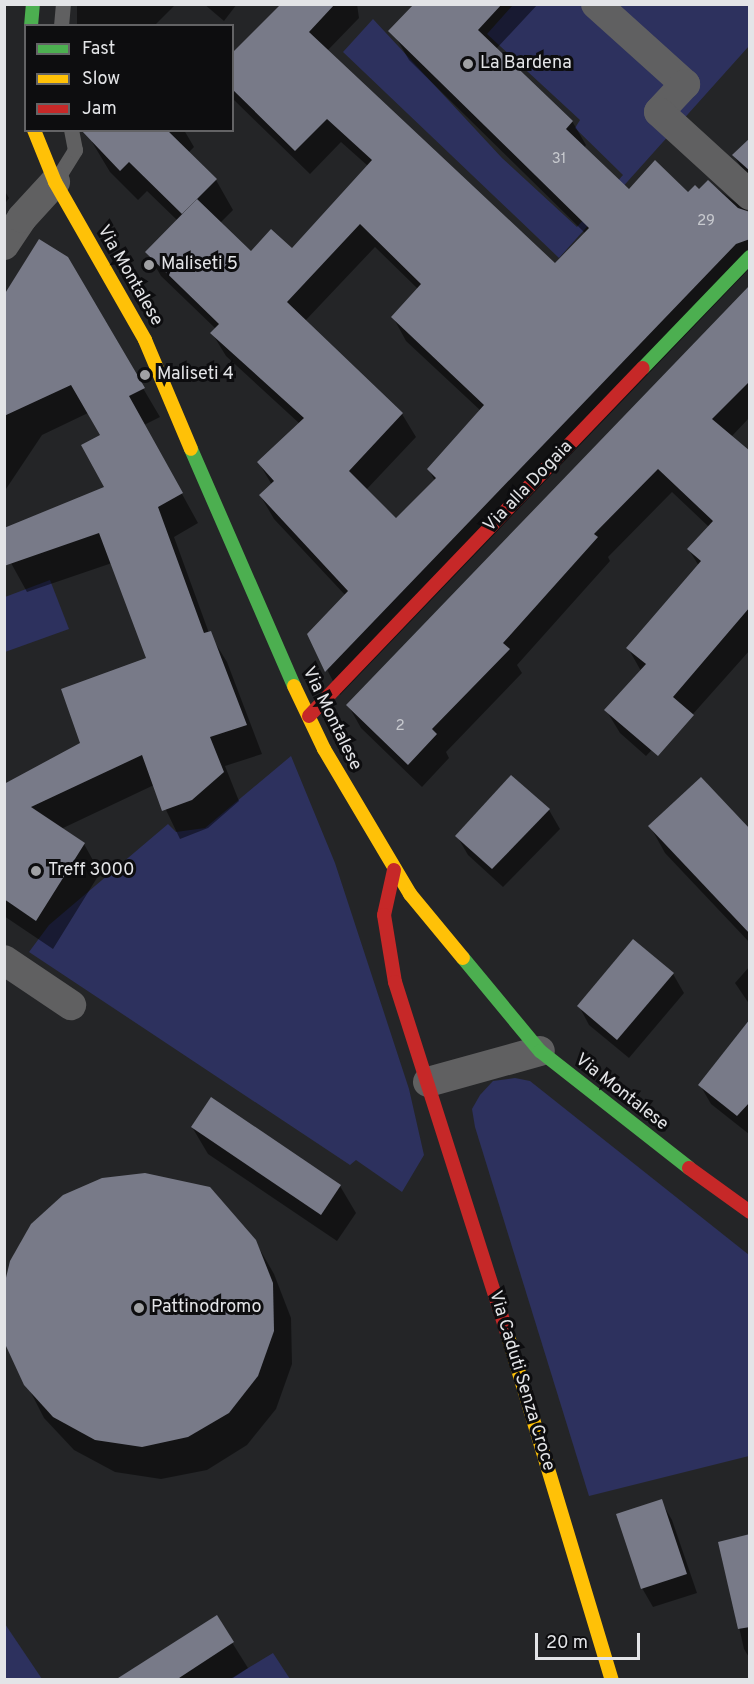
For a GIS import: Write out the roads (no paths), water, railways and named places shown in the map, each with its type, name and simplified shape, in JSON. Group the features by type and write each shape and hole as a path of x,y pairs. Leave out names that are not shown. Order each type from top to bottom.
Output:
{"street":[{"path":"31,24 33,4"},
{"path":"596,4 685,84 659,112 750,195"},
{"name":"Via Montalese","path":"35,132 55,182 145,340 267,628 340,780 394,870 443,938 540,1052 617,1114 750,1212"},
{"path":"4,245 22,218 55,182"},
{"name":"Via alla Dogaia","path":"309,716 750,257"},
{"name":"Via Caduti Senza Croce","path":"394,870 386,899 384,933 395,982 428,1082 612,1680"},
{"path":"4,960 71,1005"},
{"path":"428,1082 540,1052"}],"lane":[{"path":"61,24 63,4"},
{"path":"55,182 75,150 71,132"}],"place":[{"name":"La Bardena","path":"468,64"},
{"name":"Maliseti 5","path":"149,265"},
{"name":"Maliseti 4","path":"145,375"},
{"name":"Treff 3000","path":"36,871"},
{"name":"Pattinodromo","path":"139,1308"}]}
